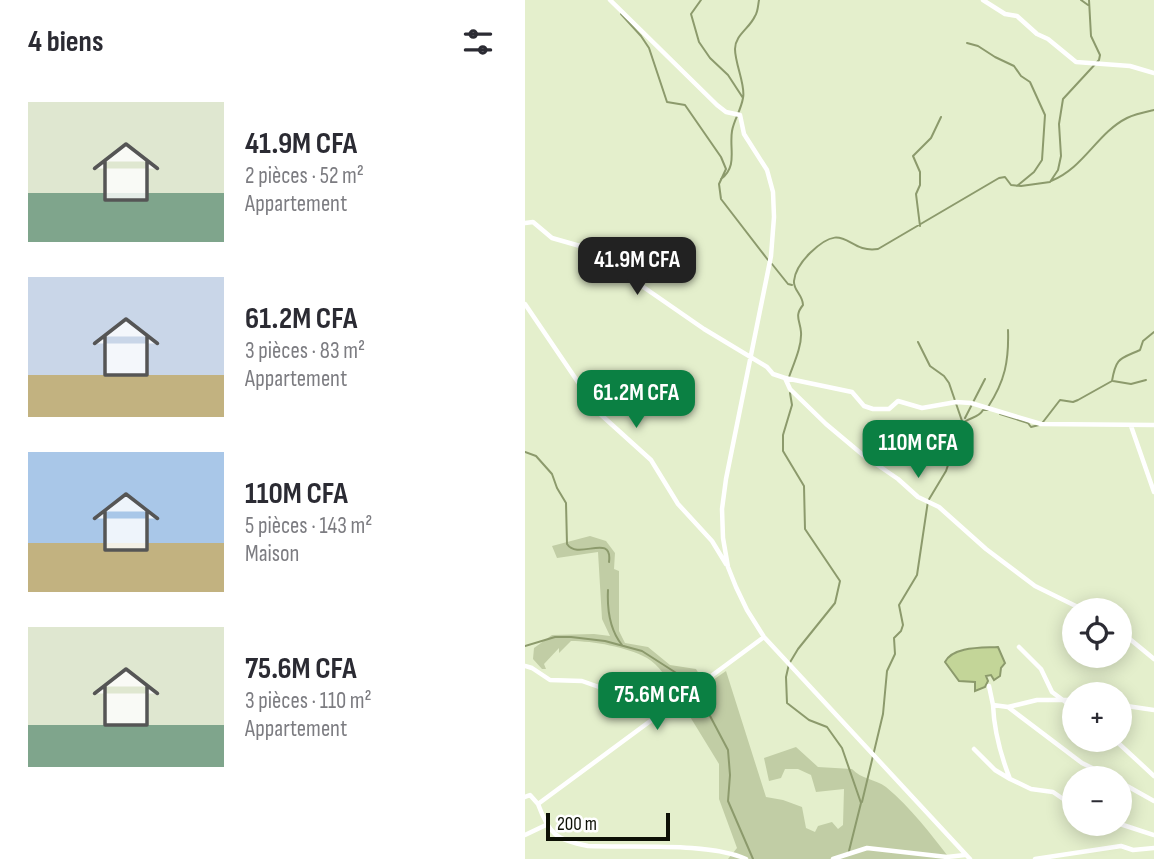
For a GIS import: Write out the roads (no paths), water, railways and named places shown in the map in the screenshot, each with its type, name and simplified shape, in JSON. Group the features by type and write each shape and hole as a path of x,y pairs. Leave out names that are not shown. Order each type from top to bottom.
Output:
{"street":[{"path":"610,0 717,105 726,112 740,116 744,134 767,170 773,192 771,256 722,509 728,568"},
{"path":"983,0 1005,14 1017,16 1076,62 1130,66 1154,73"},
{"path":"525,223 533,222 552,238 587,248 773,374 852,392 864,406 881,410 889,409 898,401 922,408 956,402 971,403 1041,424 1154,425"},
{"path":"525,304 599,413 651,460 678,504 712,541 764,638 968,857"},
{"path":"784,378 790,389 863,455 898,479 918,497 939,507 986,549 1035,586 1062,599"},
{"path":"1131,426 1154,492"},
{"path":"538,804 764,638"},
{"path":"1132,641 1154,659"},
{"path":"1019,647 1041,669 1052,692 1062,700"},
{"path":"525,666 532,667 550,680 582,681 616,693 643,687 685,695"},
{"path":"989,686 1002,759 1010,779"},
{"path":"993,705 1009,707 1037,700 1062,700"},
{"path":"1009,707 1088,766"},
{"path":"1132,707 1154,710"},
{"path":"974,749 995,770 1010,779 1031,789 1053,792 1062,798"},
{"path":"1128,752 1154,776"},
{"path":"1132,789 1154,801"},
{"path":"525,797 533,796 546,825 556,836 588,846 674,847 729,853 746,859"},
{"path":"525,835 546,825"},
{"path":"1132,828 1154,835"},
{"path":"1035,859 1121,846 1133,850 1154,848"},
{"path":"833,859 867,848 946,858 968,857"}],"waterway":[{"path":"701,0 691,14 699,42 710,58 728,75 743,98 732,131 731,163 721,179"},
{"path":"743,98 735,49 740,36 756,14 759,0"},
{"path":"1081,0 1088,5"},
{"path":"789,377 800,343 798,315 803,305 794,284 795,277 805,259 822,243 831,238 839,238 859,247 878,249 999,178 1005,177 1011,185 1021,186 1050,182 1058,170 1061,156 1059,124 1063,99 1099,60 1100,55 1091,36 1089,0"},
{"path":"621,14 649,48 667,102 685,105 721,157 726,169 719,184 721,199 768,260"},
{"path":"967,43 978,46 1014,66 1021,76 1030,82 1045,115 1042,160 1034,172 1017,186"},
{"path":"1051,181 1073,168 1116,124 1154,110"},
{"path":"920,226 916,194 920,185 920,172 913,156 931,138 941,117"},
{"path":"772,264 788,284 792,285"},
{"path":"988,407 1005,370 1008,330"},
{"path":"1043,422 1060,400 1073,402 1112,381 1117,363 1140,350 1143,341 1154,332"},
{"path":"918,342 930,366 949,383 962,421"},
{"path":"965,418 985,379"},
{"path":"1113,381 1131,384 1146,380"},
{"path":"790,393 792,405 783,435 783,451 804,486 805,529 840,581 835,603 789,664 786,677 787,703 809,720 827,727 842,748 861,803 849,851"},
{"path":"862,802 883,714 887,671 895,654 894,638 903,625 899,605 917,575 928,501 946,471 962,424 983,410 988,410"},
{"path":"1000,414 1028,423 1031,427 1039,425"},
{"path":"525,452 536,456 552,474 566,503 567,544 579,550 606,549 609,562"},
{"path":"608,590 610,619 622,645"},
{"path":"525,646 555,637 571,637 605,641 642,651 681,676 703,696 709,714 728,750 728,801 753,859"}]}
